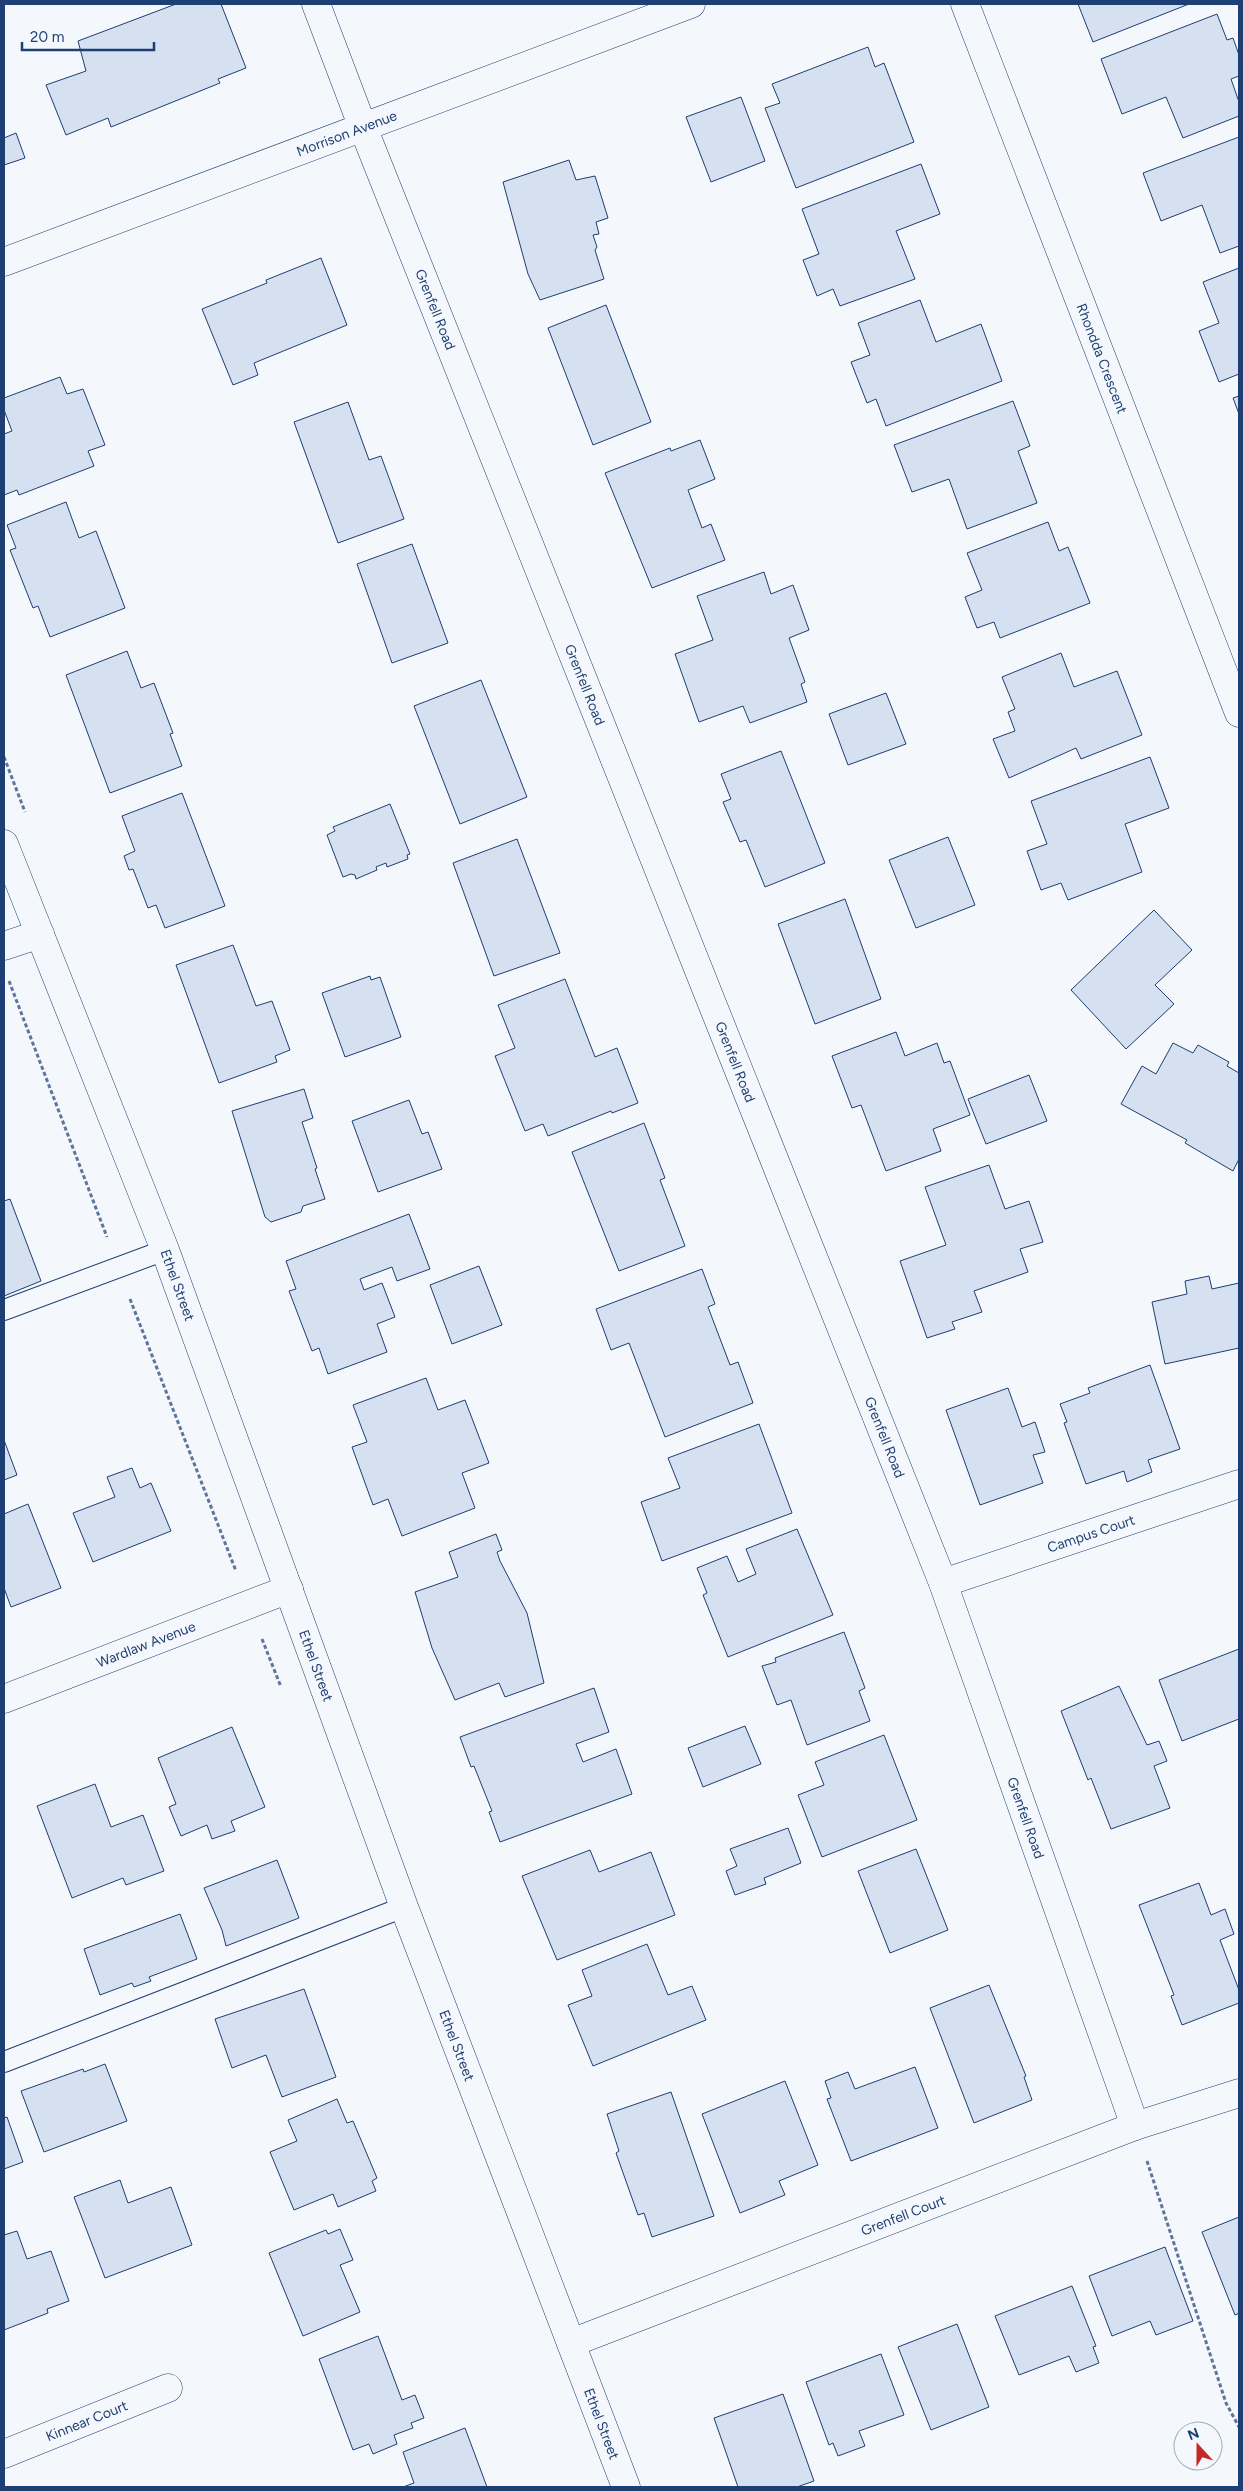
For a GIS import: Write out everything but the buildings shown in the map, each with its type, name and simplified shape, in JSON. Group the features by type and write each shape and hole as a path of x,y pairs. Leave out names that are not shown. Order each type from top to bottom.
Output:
{"street":[{"name":"Grenfell Road","path":"316,4 362,125 943,1583 1135,2126"},
{"name":"Morrison Avenue","path":"4,262 362,125 691,4"},
{"name":"Rhondda Crescent","path":"965,4 1239,713"},
{"name":"Ethel Street","path":"4,844 165,1250 404,1907 626,2487"},
{"path":"4,946 40,934"},
{"name":"Campus Court","path":"943,1583 1239,1484"},
{"name":"Wardlaw Avenue","path":"4,1699 289,1589"},
{"name":"Grenfell Court","path":"571,2343 1135,2126 1239,2092"},
{"name":"Kinnear Court","path":"4,2454 168,2388"}],"lane":[{"path":"4,1310 165,1250"},
{"path":"4,2062 404,1907"}],"path":[{"path":"1135,2126 1226,2403 1239,2427"}]}
